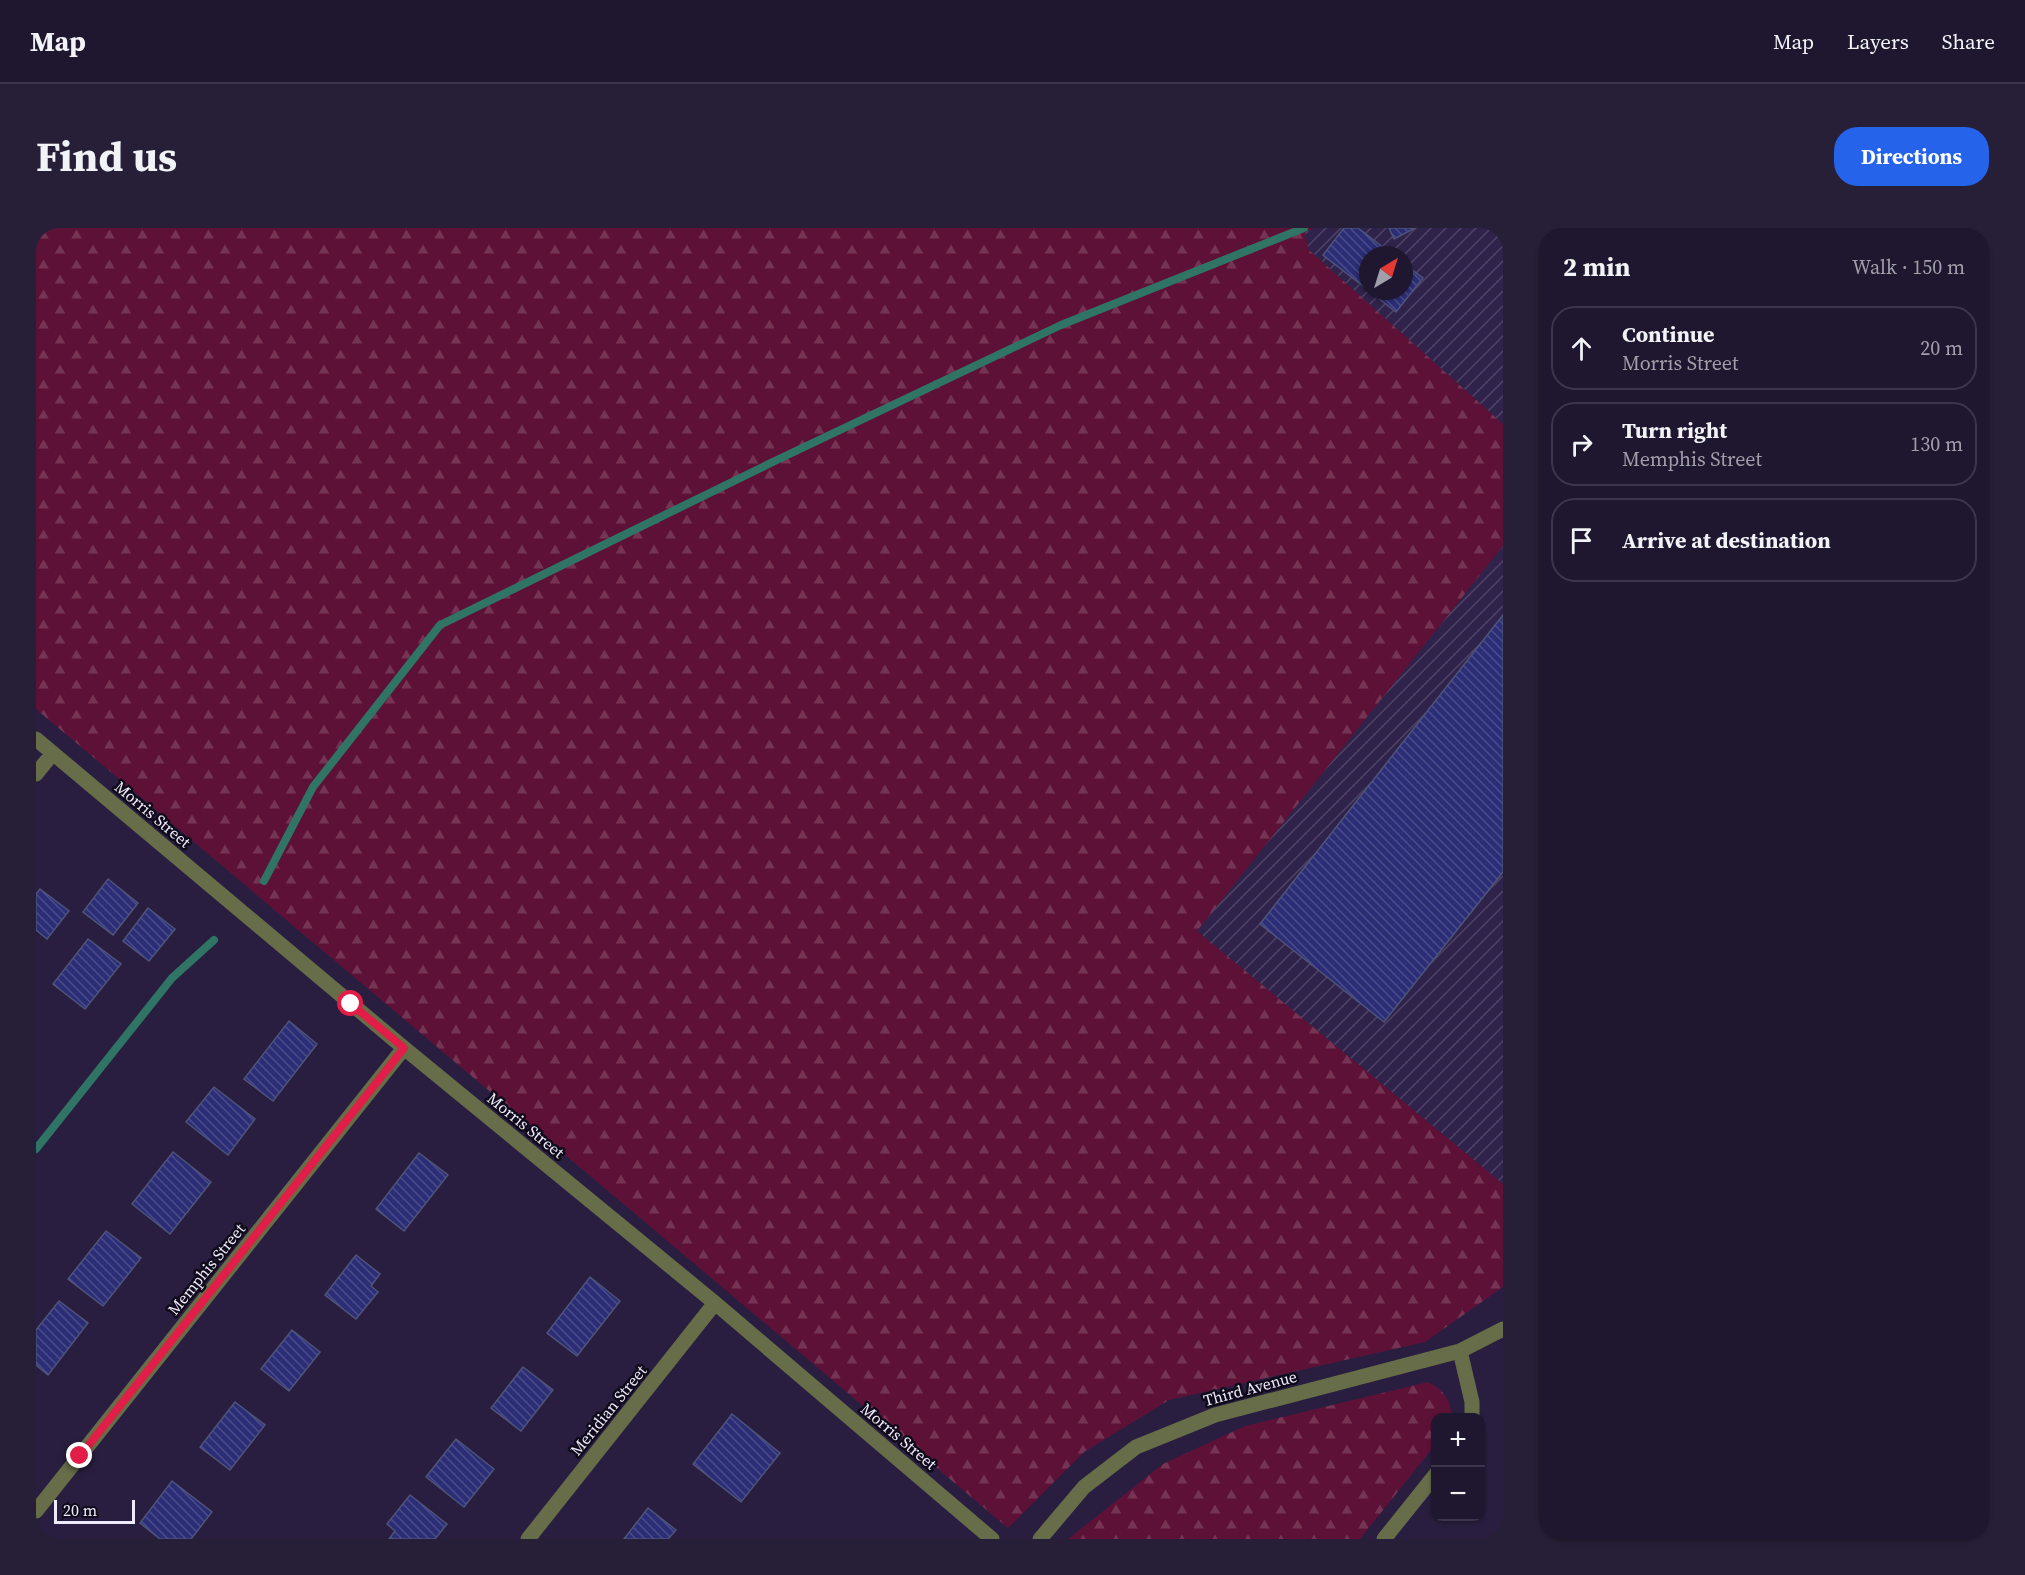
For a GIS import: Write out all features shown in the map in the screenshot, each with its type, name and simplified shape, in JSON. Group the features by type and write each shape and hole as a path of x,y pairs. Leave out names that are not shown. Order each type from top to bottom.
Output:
{"street":[{"name":"Morris Street","path":"36,739 404,1048 715,1303 992,1539"},
{"path":"36,774 52,753"},
{"name":"Memphis Street","path":"36,1511 404,1048"},
{"name":"Meridian Street","path":"528,1539 715,1303"},
{"name":"Third Avenue","path":"1040,1539 1084,1487 1136,1447 1215,1415 1460,1351 1503,1329"},
{"path":"1460,1351 1472,1402 1472,1413"},
{"path":"1384,1539 1431,1480"}],"shaded area":[{"path":"1314,228 1503,228 1503,424 1365,300 1413,300 1413,246 1359,246 1359,295 1308,249 1305,232"},
{"path":"1503,546 1503,1184 1196,931"}],"green space":[{"path":"36,228 1314,228 1305,232 1308,249 1359,295 1359,300 1365,300 1503,424 1503,546 1197,931 1503,1184 1503,1287 1425,1342 1169,1400 1084,1452 1008,1528 36,709"},
{"path":"1428,1382 1446,1396 1451,1413 1431,1413 1431,1450 1360,1539 1068,1539 1163,1464 1245,1426"}],"building":[{"path":"1344,228 1358,228 1381,246 1359,246 1359,283 1323,255"},
{"path":"1389,228 1415,228 1394,239"},
{"path":"1413,271 1423,278 1413,291"},
{"path":"1381,300 1406,300 1396,312"},
{"path":"1503,615 1503,872 1384,1022 1260,924"},
{"path":"108,879 138,903 113,935 83,912"},
{"path":"40,889 69,911 47,939 36,930 36,894"},
{"path":"148,908 175,929 149,961 123,941"},
{"path":"88,939 121,964 85,1009 53,984"},
{"path":"289,1021 317,1044 273,1101 244,1079"},
{"path":"214,1087 255,1119 228,1155 186,1122"},
{"path":"173,1152 211,1182 170,1234 132,1204"},
{"path":"419,1153 448,1175 404,1231 376,1209"},
{"path":"106,1231 141,1258 103,1306 68,1279"},
{"path":"356,1255 380,1274 371,1286 378,1292 356,1319 325,1295"},
{"path":"590,1277 620,1301 577,1356 547,1333"},
{"path":"59,1301 88,1323 48,1375 36,1365 36,1330"},
{"path":"292,1330 320,1352 289,1391 261,1369"},
{"path":"523,1367 553,1390 521,1431 491,1408"},
{"path":"235,1402 265,1425 230,1470 200,1447"},
{"path":"732,1414 780,1453 741,1502 693,1464"},
{"path":"456,1439 494,1469 464,1507 426,1477"},
{"path":"172,1481 212,1512 191,1539 160,1539 140,1523"},
{"path":"410,1495 447,1524 435,1539 389,1539 395,1531 387,1524"},
{"path":"648,1508 676,1530 668,1539 624,1539"}],"waterway":[{"path":"264,881 313,787 440,625 779,459 1061,325 1304,228"},
{"path":"36,1149 172,978 214,940"}],"route":[{"path":"80,1456 404,1048 351,1004"}]}
